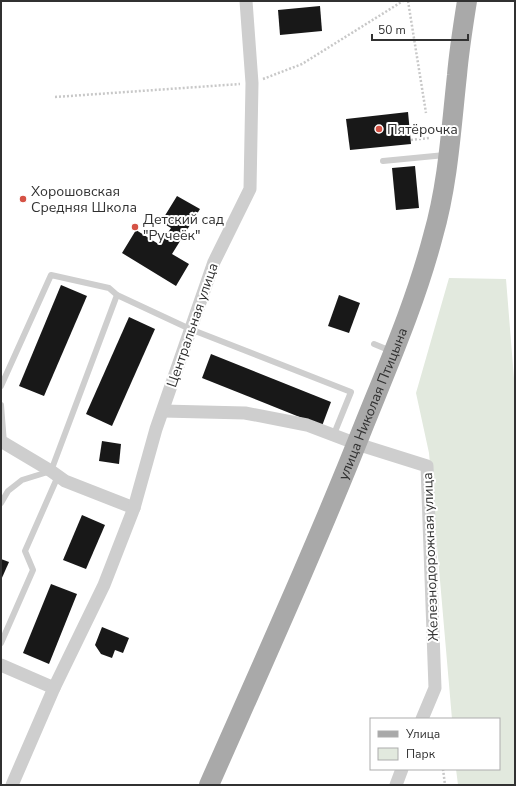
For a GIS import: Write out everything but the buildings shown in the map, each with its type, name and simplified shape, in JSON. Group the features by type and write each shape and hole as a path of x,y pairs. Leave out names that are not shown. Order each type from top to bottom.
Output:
{"main road":[{"name":"улица Николая Птицына","path":"209,785 357,444 394,352 423,269 434,235 448,168 457,73 467,1"}],"street":[{"name":"Центральная улица","path":"12,785 54,688 104,585 134,508 156,429 214,262 250,189 252,83 246,1"},
{"path":"163,411 245,413 307,425 357,444"},
{"path":"3,443 65,481 134,508"},
{"name":"Железнодорожная улица","path":"357,444 427,466 435,688 422,718"},
{"path":"1,665 54,688"},
{"path":"396,785 402,770"}],"lane":[{"path":"383,161 449,154"},
{"path":"1,386 51,275 109,288 117,295 190,329 351,392 334,434"},
{"path":"1,643 33,570 25,551 117,295"},
{"path":"374,344 394,352"},
{"path":"1,405 3,443"},
{"path":"1,503 8,491 22,480 54,473"}],"path":[{"path":"55,97 252,83 302,64 403,1"},
{"path":"408,1 426,112"},
{"path":"411,140 429,138"},
{"path":"443,770 445,785"}],"green space":[{"path":"449,278 506,279 515,391 515,785 458,785 456,770 500,770 500,718 452,718 429,453 416,393"}],"place":[{"name":"Пятёрочка","path":"379,129"},
{"name":"Хорошовская Средняя Школа","path":"23,199"},
{"name":"Детский сад \"Ручеёк\"","path":"135,227"}]}
